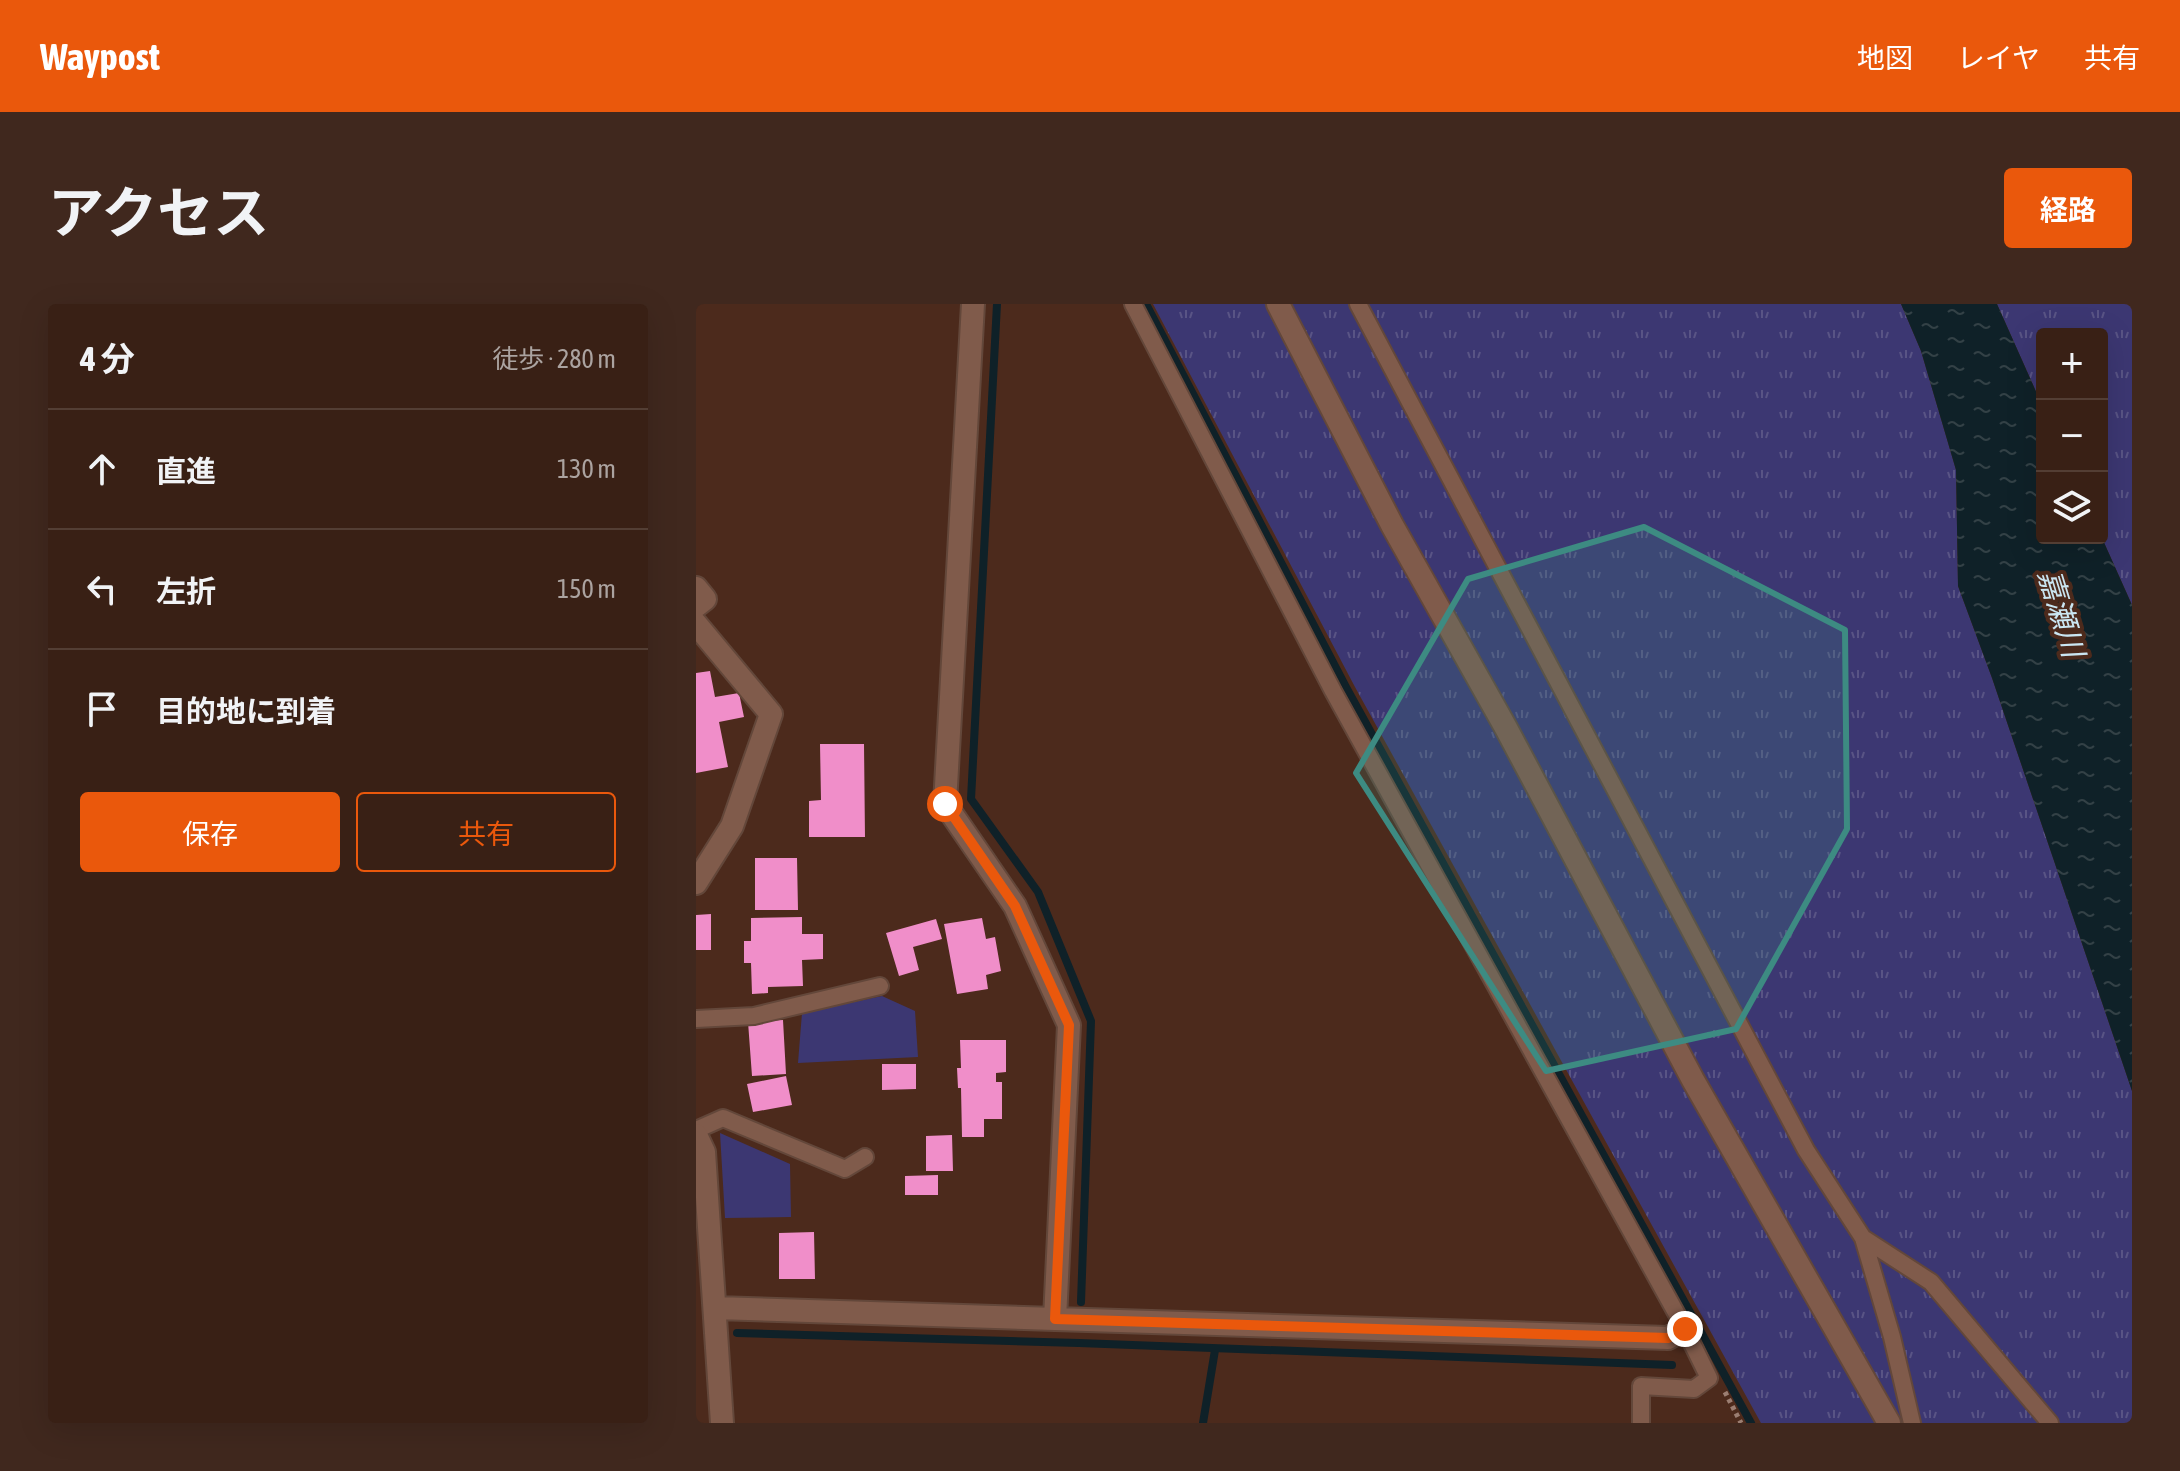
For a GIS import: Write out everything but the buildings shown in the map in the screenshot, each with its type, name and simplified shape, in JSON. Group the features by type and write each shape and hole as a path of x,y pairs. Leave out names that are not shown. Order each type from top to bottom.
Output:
{"street":[{"path":"973,304 945,804 1015,906 1069,1025 1055,1319"},
{"path":"1278,304 1392,525 1506,728 1693,1080 1889,1423"},
{"path":"696,588 705,599 696,606"},
{"path":"696,624 771,714 732,826 696,883"},
{"path":"696,1133 704,1152 722,1423"},
{"path":"716,1308 1668,1338 1685,1329"}],"lane":[{"path":"1133,304 1333,691 1685,1329 1709,1378 1694,1389 1641,1386 1641,1423"},
{"path":"1358,304 1806,1150 1863,1238 1892,1337 1912,1423"},
{"path":"696,1019 754,1016 880,986"},
{"path":"696,1133 723,1118 845,1169 865,1157"},
{"path":"1863,1238 1931,1282 2050,1423"}],"path":[{"path":"1709,1378 1724,1391 1741,1423"}],"highlighted area":[{"path":"1644,527 1845,630 1847,829 1736,1029 1546,1071 1356,773 1468,579"}],"green space":[{"path":"1153,304 1901,304 1921,351 1956,470 1958,586 2132,1091 2132,1423 1761,1423 1355,687"},
{"path":"1997,304 2132,304 2132,605 2105,544 2108,544 2108,328 2036,328 2036,392"},
{"path":"882,996 915,1011 918,1057 798,1063 802,1013"},
{"path":"720,1133 790,1164 791,1217 725,1218"}],"water":[{"name":"嘉瀬川","path":"1901,304 1997,304 2036,392 2036,544 2105,544 2132,605 2132,1091 1958,586 1956,470 1921,351"}],"waterway":[{"path":"997,304 971,799 1038,892 1091,1021 1081,1302"},
{"path":"1146,304 1346,687 1751,1423"},
{"path":"737,1333 1672,1365"},
{"path":"1203,1423 1215,1350"}],"route":[{"path":"945,804 1015,906 1069,1025 1055,1319 1668,1338 1685,1329"}]}
